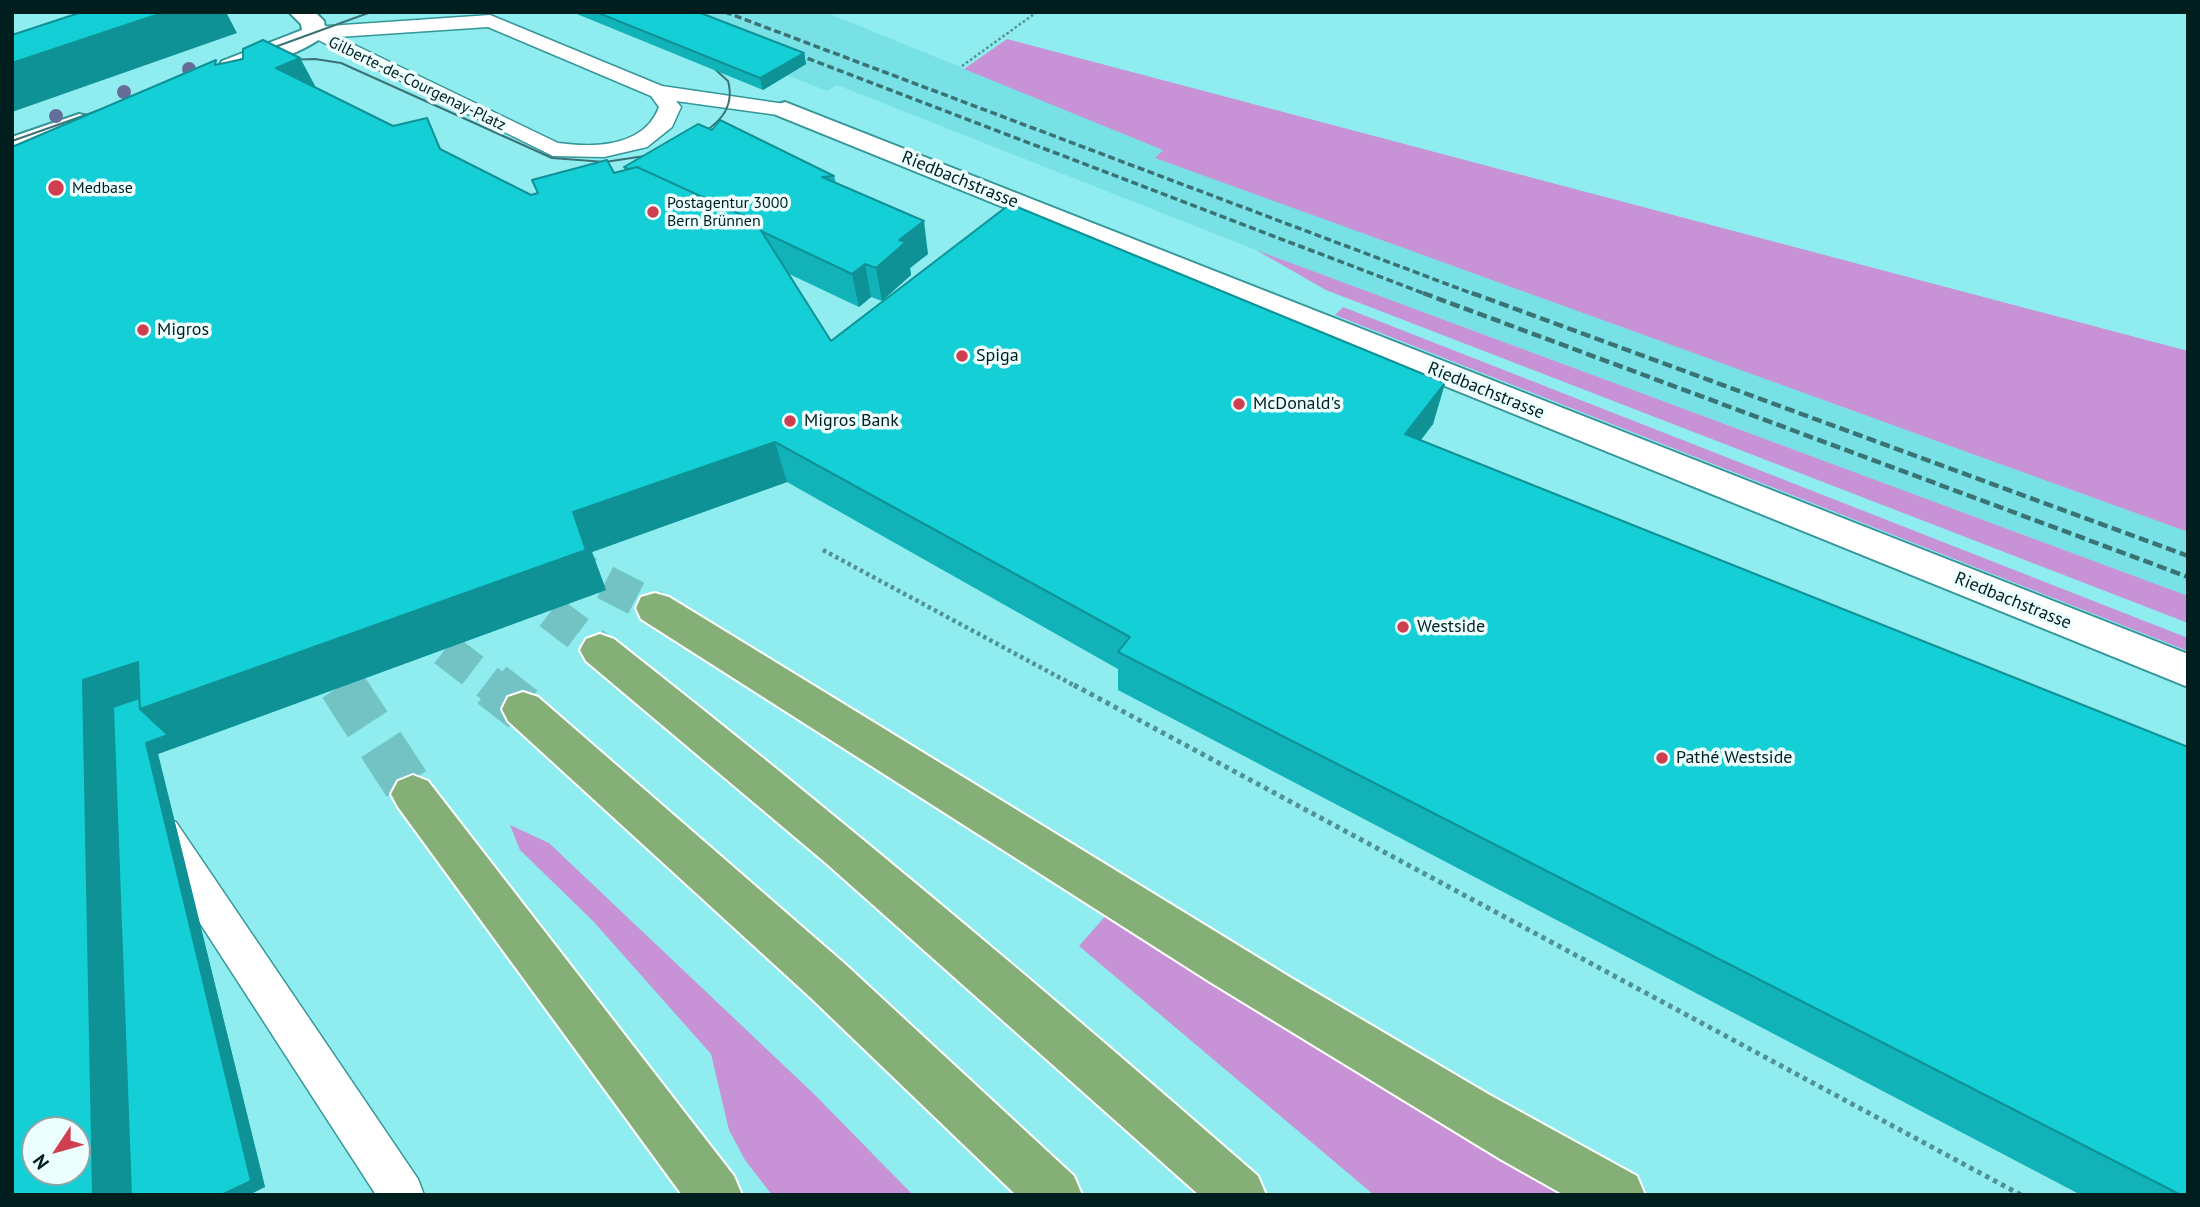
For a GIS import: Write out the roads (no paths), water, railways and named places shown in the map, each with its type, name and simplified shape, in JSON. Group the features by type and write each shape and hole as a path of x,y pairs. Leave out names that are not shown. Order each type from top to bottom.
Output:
{"highway":[{"path":"654,608 1006,831 1388,1064 1511,1138 1618,1195"},
{"path":"600,650 736,760 980,965 1239,1195"},
{"path":"523,709 828,981 1055,1195"},
{"path":"413,794 715,1195"}],"street":[{"path":"202,77 291,45 307,22"},
{"name":"Riedbachstrasse","path":"785,110 2188,671"},
{"path":"12,146 101,114"}],"lane":[{"name":"Gilberte-de-Courgenay-Platz","path":"307,22 490,21 659,92 785,110"},
{"name":"Gilberte-de-Courgenay-Platz","path":"307,22 553,149 568,152 612,150 651,135 668,116 670,107 659,92"},
{"path":"145,806 402,1195"}],"tunnel":[{"path":"558,558 655,608"},
{"path":"508,580 600,650"},
{"path":"403,617 494,687"},
{"path":"314,643 343,687"},
{"path":"342,685 413,794"},
{"path":"492,685 523,709"}],"tram line":[{"path":"220,67 371,12"},
{"path":"281,60 315,59 341,63 552,158 605,162 658,154"},
{"path":"693,139 716,123 727,109 729,100 728,81 707,62"},
{"path":"12,141 114,105"}],"railway":[{"path":"725,12 1476,295"},
{"path":"788,51 1428,295"},
{"path":"1423,293 2188,577"},
{"path":"1472,293 2188,556"}],"place":[{"name":"Medbase","path":"56,188"},
{"name":"Postagentur 3000 Bern Brünnen","path":"653,212"},
{"name":"Migros","path":"143,330"},
{"name":"Spiga","path":"962,356"},
{"name":"McDonald's","path":"1239,404"},
{"name":"Migros Bank","path":"790,421"},
{"name":"Westside","path":"1403,627"},
{"name":"Pathé Westside","path":"1662,758"}]}
